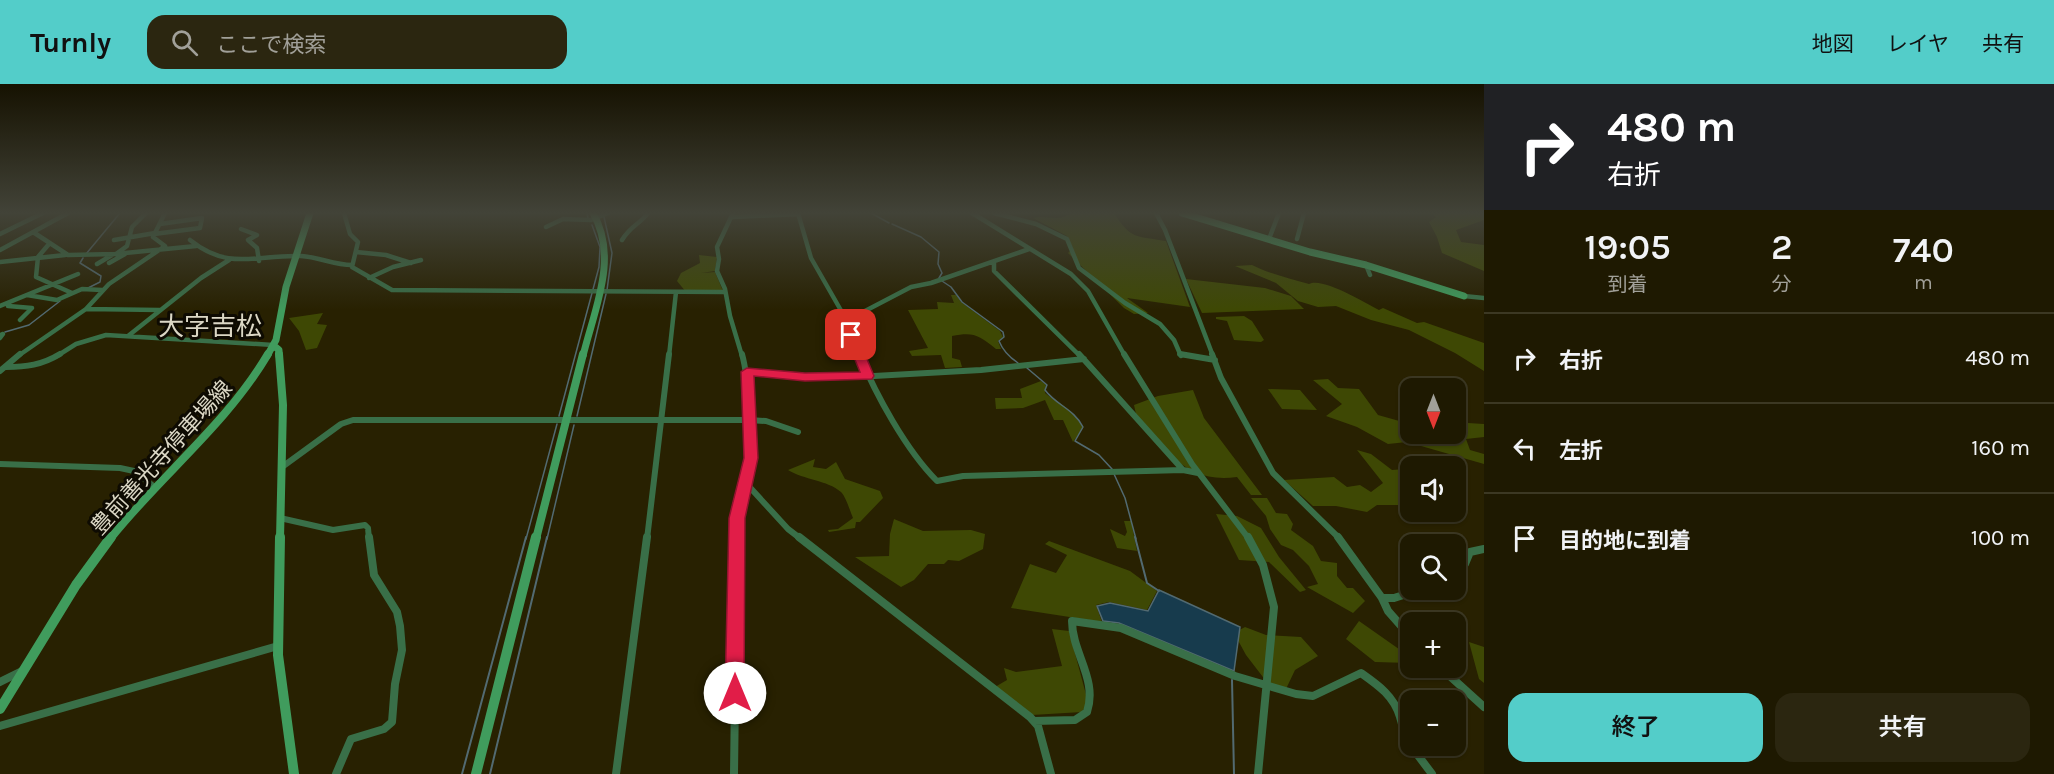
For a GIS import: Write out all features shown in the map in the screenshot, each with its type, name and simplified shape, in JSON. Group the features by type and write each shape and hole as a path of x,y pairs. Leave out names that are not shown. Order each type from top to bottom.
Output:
{"street":[{"path":"48,245 38,257 36,278 72,293"},
{"path":"51,245 65,255"},
{"path":"109,262 114,254 127,245"},
{"path":"0,371 32,345 86,309 102,290 165,245"},
{"path":"254,245 257,248 259,261"},
{"name":"豊前善光寺停車場線","path":"0,709 88,567 126,519 234,405 273,345 299,245"},
{"path":"357,245 352,265 353,270 394,291 725,292"},
{"path":"476,774 599,292 606,254 605,245"},
{"path":"718,245 717,271 747,372 751,458 737,518 734,774"},
{"path":"807,245 811,258 843,314 868,376 883,404 926,470 937,481 963,476 1183,470 1198,473"},
{"path":"1024,245 1071,274 1088,291 1170,431 1198,473 1252,541 1270,579 1274,607 1258,774"},
{"path":"1071,245 1079,268 1125,303 1160,324 1174,340 1181,356 1215,360"},
{"path":"1171,245 1226,388 1273,473 1340,539 1382,598 1388,611 1400,625"},
{"path":"1292,245 1366,265 1437,289 1484,298"},
{"path":"0,262 65,255 125,254 196,246 203,252 230,260 259,261 308,257 333,264 352,265"},
{"path":"843,314 865,311 907,289 1029,249"},
{"path":"356,252 389,255 411,262"},
{"path":"97,264 109,262 125,254"},
{"path":"128,336 201,278 230,260"},
{"path":"369,278 393,267 421,260"},
{"path":"994,262 994,271 1002,280 1030,303 1084,359 1183,470"},
{"path":"1366,265 1370,275"},
{"path":"0,307 78,274"},
{"path":"26,295 57,300 82,289 102,290"},
{"path":"615,774 637,626 676,292"},
{"path":"0,307 11,305 32,308 20,320"},
{"path":"86,309 159,310"},
{"path":"6,367 29,367 50,361 76,344 99,336 273,345 279,350 282,396 282,467 278,646 283,705 294,774"},
{"path":"747,372 805,377 868,376 981,370 1084,359"},
{"path":"282,467 346,421 749,420 766,421 798,432"},
{"path":"0,464 120,468 134,471 156,488"},
{"path":"745,482 788,529 911,622 1034,721 1051,774"},
{"path":"280,518 333,530 365,525 368,528 375,575 397,612 402,651 395,684 392,722 389,728 351,740 336,774"},
{"path":"1466,562 1470,552 1484,549"},
{"path":"1382,598 1400,596"},
{"path":"1034,721 1041,719 1075,720 1089,710 1092,696 1072,628 1072,621 1121,628 1232,675 1296,694 1313,696 1361,673 1385,690 1400,716"},
{"path":"0,726 278,646"},
{"path":"0,682 26,670"},
{"path":"1452,678 1484,707"},
{"path":"1418,756 1432,774"}],"green space":[{"path":"1072,245 1168,245 1190,307 1127,298 1148,313 1134,314 1124,308 1068,253 1073,248"},
{"path":"1440,245 1484,245 1484,271 1442,253"},
{"path":"699,255 717,257 715,271 701,273 715,272 723,291 686,292 677,281 681,273 700,263"},
{"path":"1252,265 1309,284 1324,284 1333,287 1379,310 1383,308 1417,323 1424,322 1484,343 1484,371 1455,353 1409,330 1371,320 1336,306 1318,307 1298,301 1276,283 1235,266"},
{"path":"1186,279 1265,288 1291,296 1304,309 1202,313"},
{"path":"951,295 956,295 961,302 1000,331 1003,337 998,341 1001,349 996,349 976,336 959,335 952,336 952,358 960,360 962,367 945,368 941,355 912,356 909,351 928,348 908,310 938,309 937,302 954,303"},
{"path":"323,313 317,324 327,325 317,348 306,350 299,331 289,318"},
{"path":"1244,316 1252,321 1264,340 1261,342 1234,340 1227,321 1216,319 1216,317"},
{"path":"1328,379 1338,388 1359,389 1378,415 1400,421 1400,443 1388,444 1357,427 1326,416 1342,404 1313,380"},
{"path":"1041,381 1046,385 1045,393 1076,416 1080,422 1083,428 1073,442 1063,420 1054,420 1045,400 1023,408 996,409 995,398 1022,398 1020,389"},
{"path":"1268,389 1300,390 1317,410 1282,409"},
{"path":"1193,390 1204,418 1262,495 1251,495 1237,477 1219,478 1190,470 1168,452 1136,414 1134,405 1158,396"},
{"path":"1466,421 1484,424 1484,437 1466,439"},
{"path":"1466,439 1470,450 1484,454 1484,464 1466,459 1466,456 1456,456 1414,444 1466,444"},
{"path":"1357,450 1371,454 1392,470 1400,469 1400,505 1377,505 1367,512 1336,506 1313,506 1284,480 1334,477 1347,487 1360,485 1371,492 1383,483"},
{"path":"815,459 813,467 826,469 836,462 845,479 880,491 883,498 860,522 856,522 855,528 829,532 828,530 838,529 853,518 843,494 829,485 788,470"},
{"path":"1251,498 1267,498 1276,513 1287,514 1293,524 1291,530 1313,546 1321,561 1337,563 1337,576 1347,588 1353,588 1365,601 1353,613 1307,587 1318,584 1309,566 1293,550 1281,545 1270,529 1266,516"},
{"path":"1216,514 1237,516 1261,528 1279,557 1306,590 1300,592 1269,562 1239,560"},
{"path":"894,519 923,531 971,530 985,534 983,549 959,561 948,560 944,564 928,564 914,580 901,587 855,557 889,556 890,534"},
{"path":"1124,521 1131,521 1137,551 1117,548 1110,529 1125,536 1127,532"},
{"path":"1049,541 1130,571 1157,591 1147,610 1109,602 1096,605 1102,622 1011,608 1030,564 1056,573 1067,555 1045,544"},
{"path":"1359,621 1400,650 1400,663 1375,662 1346,639"},
{"path":"1245,627 1266,635 1301,637 1318,656 1295,670 1286,689 1269,685 1246,655 1234,633"},
{"path":"1052,629 1069,631 1088,702 1082,712 1032,715 995,687 1007,680 1004,668 1016,672 1062,666"},
{"path":"1469,642 1484,647 1484,683 1479,679"}],"water":[{"path":"1159,590 1240,627 1234,671 1119,623 1103,621 1097,606 1110,603 1148,611"}],"waterway":[{"path":"86,254 93,245"},
{"path":"559,416 599,267 599,245"},
{"path":"607,290 612,253 610,245"},
{"path":"931,245 939,252 938,264 942,273 939,278"},
{"path":"83,258 80,263 101,276 100,282 88,288"},
{"path":"942,281 951,287 962,302 1003,332 1004,337 999,341 1007,354 1018,363"},
{"path":"577,416 606,294"},
{"path":"5,332 29,325 60,301"},
{"path":"1027,368 1047,385 1045,390 1049,395 1070,411 1083,427 1075,441 1099,455 1112,469"},
{"path":"526,539 557,424"},
{"path":"547,539 574,425"},
{"path":"1114,474 1125,498 1136,539"},
{"path":"462,774 526,537"},
{"path":"490,774 547,537"},
{"path":"1135,537 1147,583 1159,591"},
{"path":"1232,680 1234,774"}],"district":[{"name":"大字吉松","path":"210,326"}],"route":[{"path":"735,693 737,518 751,458 747,372 805,377 868,376 851,335"}]}
